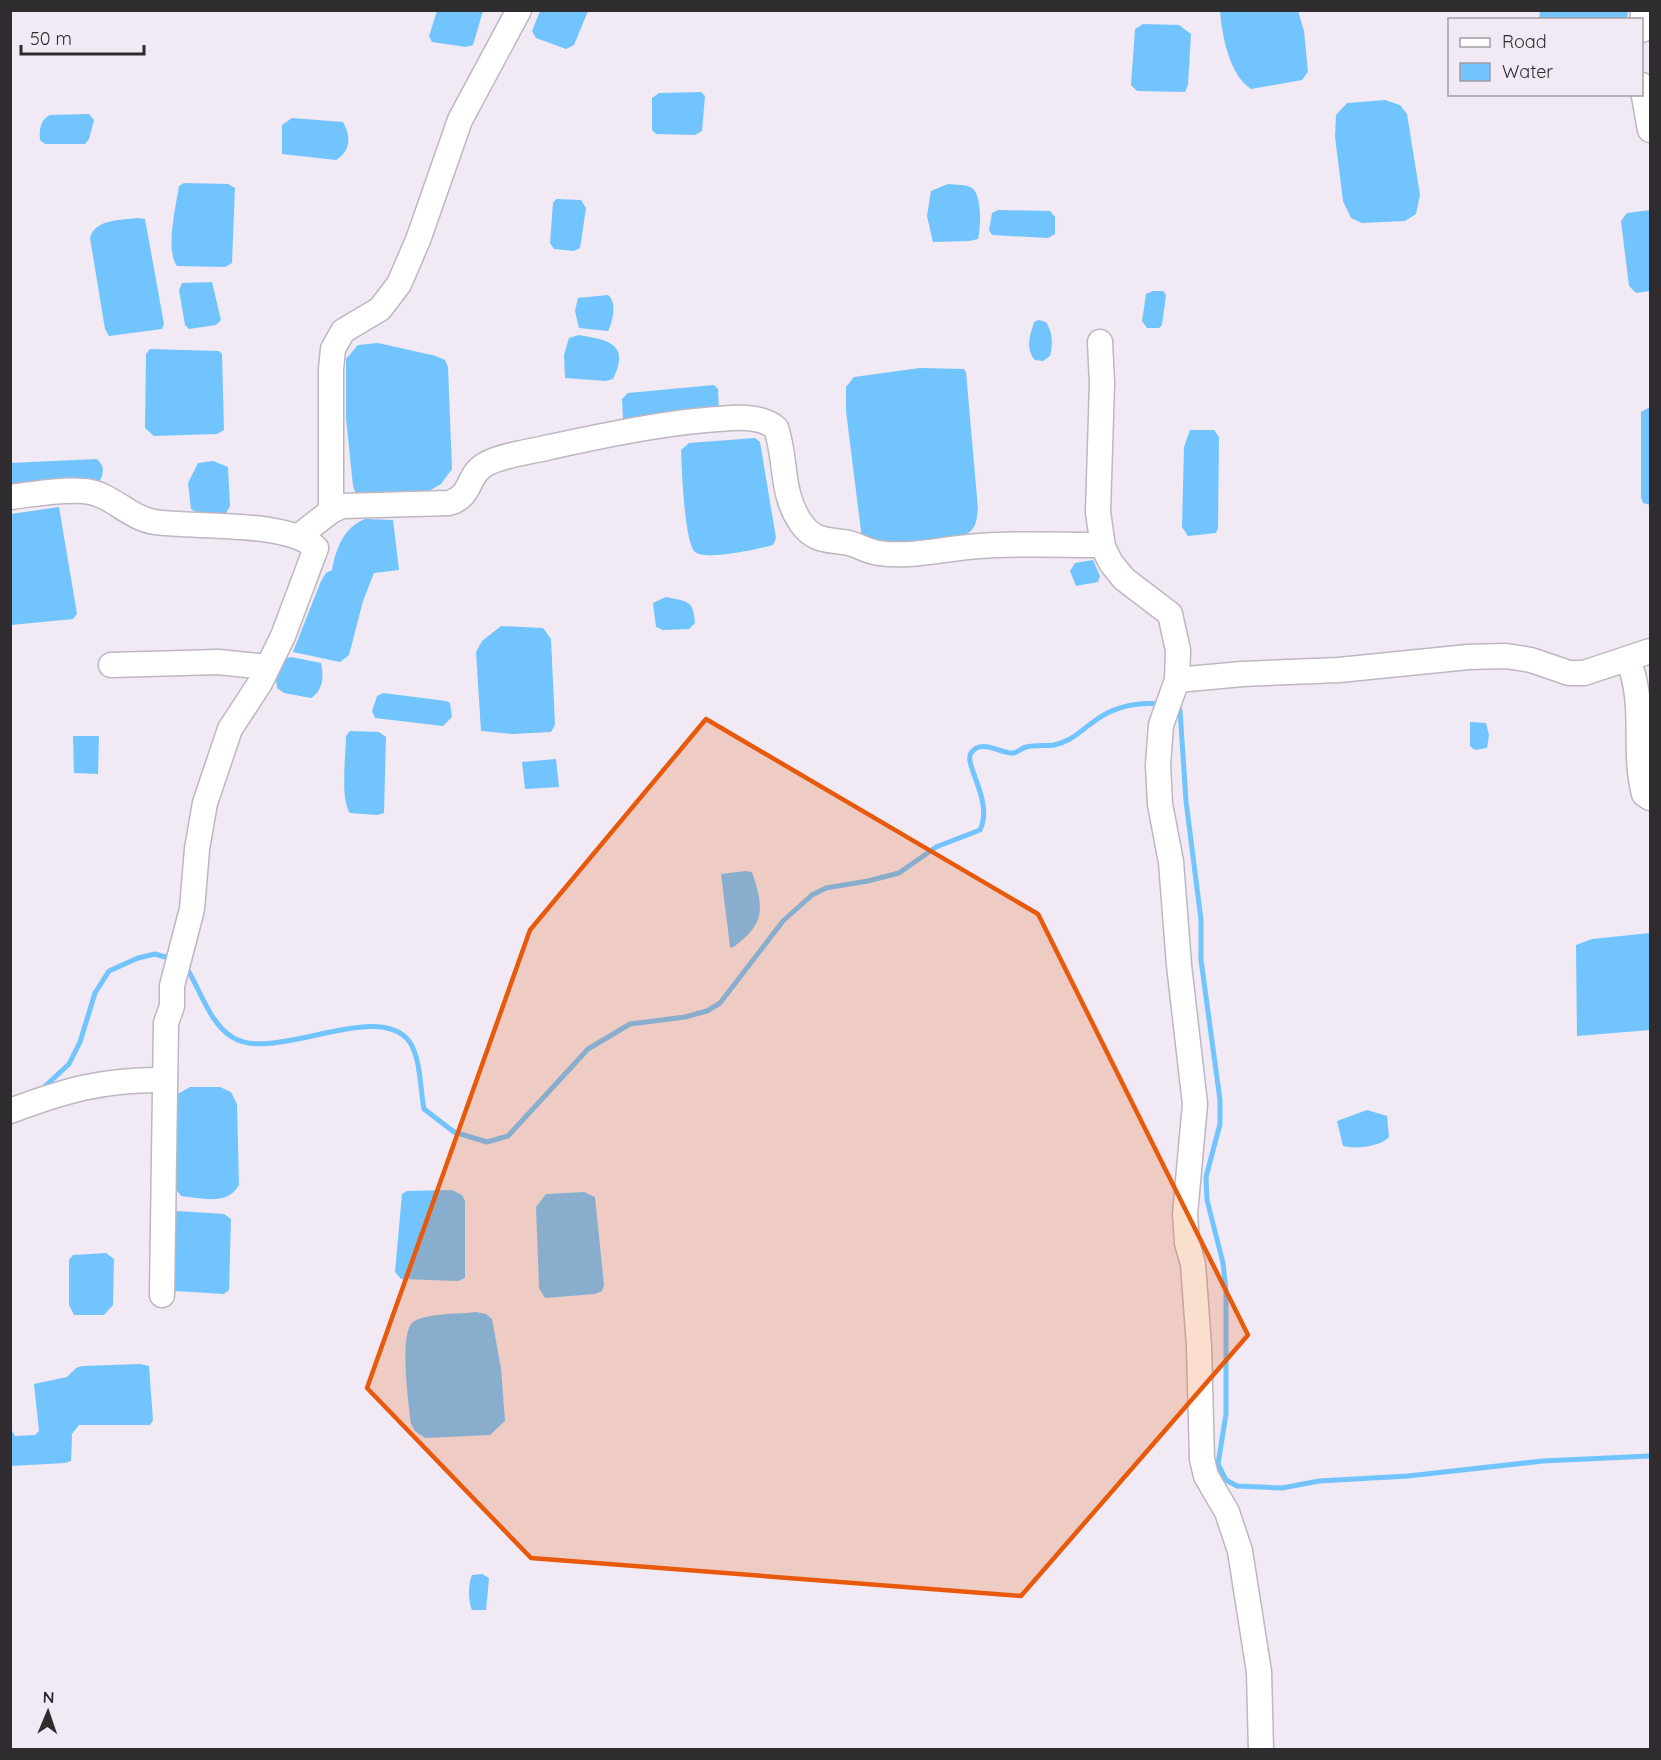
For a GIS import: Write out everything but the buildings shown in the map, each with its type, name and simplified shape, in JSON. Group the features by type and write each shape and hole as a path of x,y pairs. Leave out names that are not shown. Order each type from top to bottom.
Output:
{"street":[{"path":"331,511 333,349 343,332 380,309 399,284 418,240 460,120 519,10"},
{"path":"1643,95 1650,130"},
{"path":"1100,342 1102,383 1098,512 1102,545 1111,563 1124,579 1170,614 1176,634 1172,694 1158,743 1160,804 1171,862 1179,965 1195,1104 1186,1223 1193,1264 1199,1346 1202,1460 1206,1476 1227,1512 1240,1551 1259,1672 1261,1749"},
{"path":"299,536 331,511 352,505 449,503 465,495 473,474 490,462 660,426 733,418 757,419 776,428 780,439 785,489 792,507 802,525 818,538 829,542 850,543 864,550 892,554 980,546 1102,545"},
{"path":"10,497 83,491 95,493 136,516 153,522 242,527 299,536 316,548 282,636 267,667 230,729 205,803 197,849 192,909 172,986 172,1006 166,1023 162,1130 162,1295"},
{"path":"1172,694 1242,674 1339,670 1468,657 1506,656 1531,660 1569,673 1584,672 1650,651"},
{"path":"1628,659 1636,681 1640,710 1641,780 1644,794 1650,798"},
{"path":"111,665 218,662 267,667"},
{"path":"10,1111 84,1086 124,1079 165,1080"}],"highlighted area":[{"path":"706,719 1038,914 1248,1335 1021,1596 531,1558 367,1388 530,930"}],"water":[{"path":"1540,10 1628,11 1627,18 1539,18"},
{"path":"437,11 483,11 473,45 466,47 432,42 429,36"},
{"path":"540,11 588,11 574,45 566,49 536,38 532,31"},
{"path":"1220,11 1298,11 1304,31 1308,72 1302,80 1251,89 1243,83 1228,54"},
{"path":"1143,24 1179,25 1191,34 1188,85 1185,92 1137,91 1131,85 1135,29"},
{"path":"701,92 705,96 702,131 695,135 656,134 652,130 652,98 659,93"},
{"path":"1385,100 1400,105 1407,114 1420,195 1416,214 1405,221 1362,223 1351,218 1343,201 1335,137 1336,115 1347,103"},
{"path":"89,114 94,120 89,139 85,144 45,144 40,140 41,126 50,115"},
{"path":"292,118 343,122 348,138 345,152 336,160 282,154 282,125"},
{"path":"184,183 228,184 235,188 232,263 225,267 177,266 172,250 172,228 179,186"},
{"path":"948,184 972,188 978,197 980,227 978,239 933,242 927,216 931,191"},
{"path":"556,199 581,200 586,208 580,248 574,251 554,249 550,243 553,203"},
{"path":"998,210 1050,211 1055,217 1055,234 1048,238 992,235 989,230 992,213"},
{"path":"1650,210 1650,291 1636,293 1629,286 1621,221 1627,213"},
{"path":"138,218 145,219 164,324 162,329 109,336 105,329 90,238 97,227 103,224"},
{"path":"212,282 221,320 216,325 189,329 185,325 179,290 182,283"},
{"path":"1163,291 1166,295 1162,325 1159,328 1147,328 1142,321 1146,294"},
{"path":"608,295 612,302 613,317 608,331 579,328 575,311 578,298"},
{"path":"1039,320 1046,322 1052,338 1050,356 1043,361 1035,360 1029,347 1034,322"},
{"path":"579,335 607,342 618,351 618,367 613,379 606,381 565,378 564,355 569,338"},
{"path":"378,343 436,356 445,360 448,367 452,469 441,484 427,492 356,494 353,486 346,418 346,359 358,345"},
{"path":"150,349 219,351 222,354 224,430 217,434 154,436 145,428 146,354"},
{"path":"920,368 964,369 966,372 978,509 976,523 970,532 961,536 892,545 862,539 846,411 846,387 854,377"},
{"path":"714,385 718,389 719,410 623,420 622,399 628,393"},
{"path":"1650,407 1650,505 1643,503 1641,497 1641,412"},
{"path":"1190,430 1214,430 1219,437 1218,528 1216,533 1188,536 1182,527 1184,447"},
{"path":"755,438 760,442 776,538 773,545 720,555 695,552 691,545 686,520 681,450 689,443"},
{"path":"97,459 103,470 99,482 11,490 10,463"},
{"path":"213,461 228,467 230,506 226,513 198,513 191,509 188,483 198,463"},
{"path":"59,507 77,614 73,619 11,625 11,514"},
{"path":"365,519 393,520 399,570 374,573 363,601 349,655 340,662 293,652 321,581 326,573 332,570 342,540 351,528"},
{"path":"1093,560 1100,576 1098,582 1076,586 1070,571 1075,563"},
{"path":"666,597 684,601 691,606 695,623 689,629 663,630 656,627 653,603"},
{"path":"501,626 543,628 551,639 555,725 551,732 513,734 481,731 476,652 482,641"},
{"path":"291,657 321,663 322,683 311,698 284,693 277,688 275,672 285,659"},
{"path":"383,693 446,701 450,703 452,717 443,726 375,718 372,711 377,696"},
{"path":"1470,722 1486,723 1489,735 1487,748 1475,750 1470,746"},
{"path":"350,731 379,732 386,737 384,813 377,815 350,813 347,807 344,788 346,736"},
{"path":"73,736 99,736 98,774 74,773"},
{"path":"556,759 559,787 525,789 522,762"},
{"path":"752,872 756,885 760,906 759,915 751,931 732,948 730,947 721,874"},
{"path":"1650,933 1650,1030 1577,1036 1576,945 1592,939"},
{"path":"190,1087 220,1087 231,1092 237,1104 239,1185 228,1196 206,1199 181,1196 175,1188 176,1095"},
{"path":"1367,1110 1387,1116 1389,1137 1380,1143 1367,1146 1343,1146 1337,1121"},
{"path":"452,1190 462,1195 465,1201 465,1278 458,1281 401,1279 395,1272 402,1194 407,1191"},
{"path":"584,1192 595,1197 604,1285 602,1291 595,1294 545,1298 539,1288 536,1207 546,1194"},
{"path":"173,1212 224,1214 231,1219 229,1290 224,1294 175,1291 171,1287"},
{"path":"106,1253 114,1259 113,1305 104,1315 74,1315 69,1305 69,1260 73,1255"},
{"path":"476,1312 486,1314 492,1319 501,1368 505,1421 490,1435 425,1438 415,1431 411,1424 405,1356 408,1331 412,1323 424,1317"},
{"path":"140,1364 149,1366 153,1420 150,1425 79,1425 72,1434 71,1461 11,1466 11,1429 15,1436 35,1435 39,1431 34,1384 67,1377 76,1368 82,1366"},
{"path":"482,1574 489,1578 486,1610 472,1610 469,1598 471,1578 472,1575"}],"waterway":[{"path":"184,969 189,972 207,1008 218,1024 232,1037 250,1043 272,1043 349,1028 373,1026 394,1030 409,1041 413,1048 418,1065 424,1109 454,1132 487,1142 508,1136 588,1049 630,1024 685,1017 707,1011 720,1003 783,921 812,895 826,888 899,873 936,847 980,830 983,807 970,758 975,749 986,747 1014,753 1026,747 1054,745 1072,738 1111,711 1136,704 1162,704"},
{"path":"1177,705 1180,710 1186,801 1201,920 1201,960 1220,1100 1220,1124 1206,1177 1207,1200 1223,1263 1226,1291 1226,1414 1218,1464 1226,1480 1237,1486 1282,1488 1319,1481 1408,1476 1543,1461 1650,1456"},
{"path":"42,1089 69,1064 80,1042 95,993 109,971 138,958 155,954 172,959"}]}
